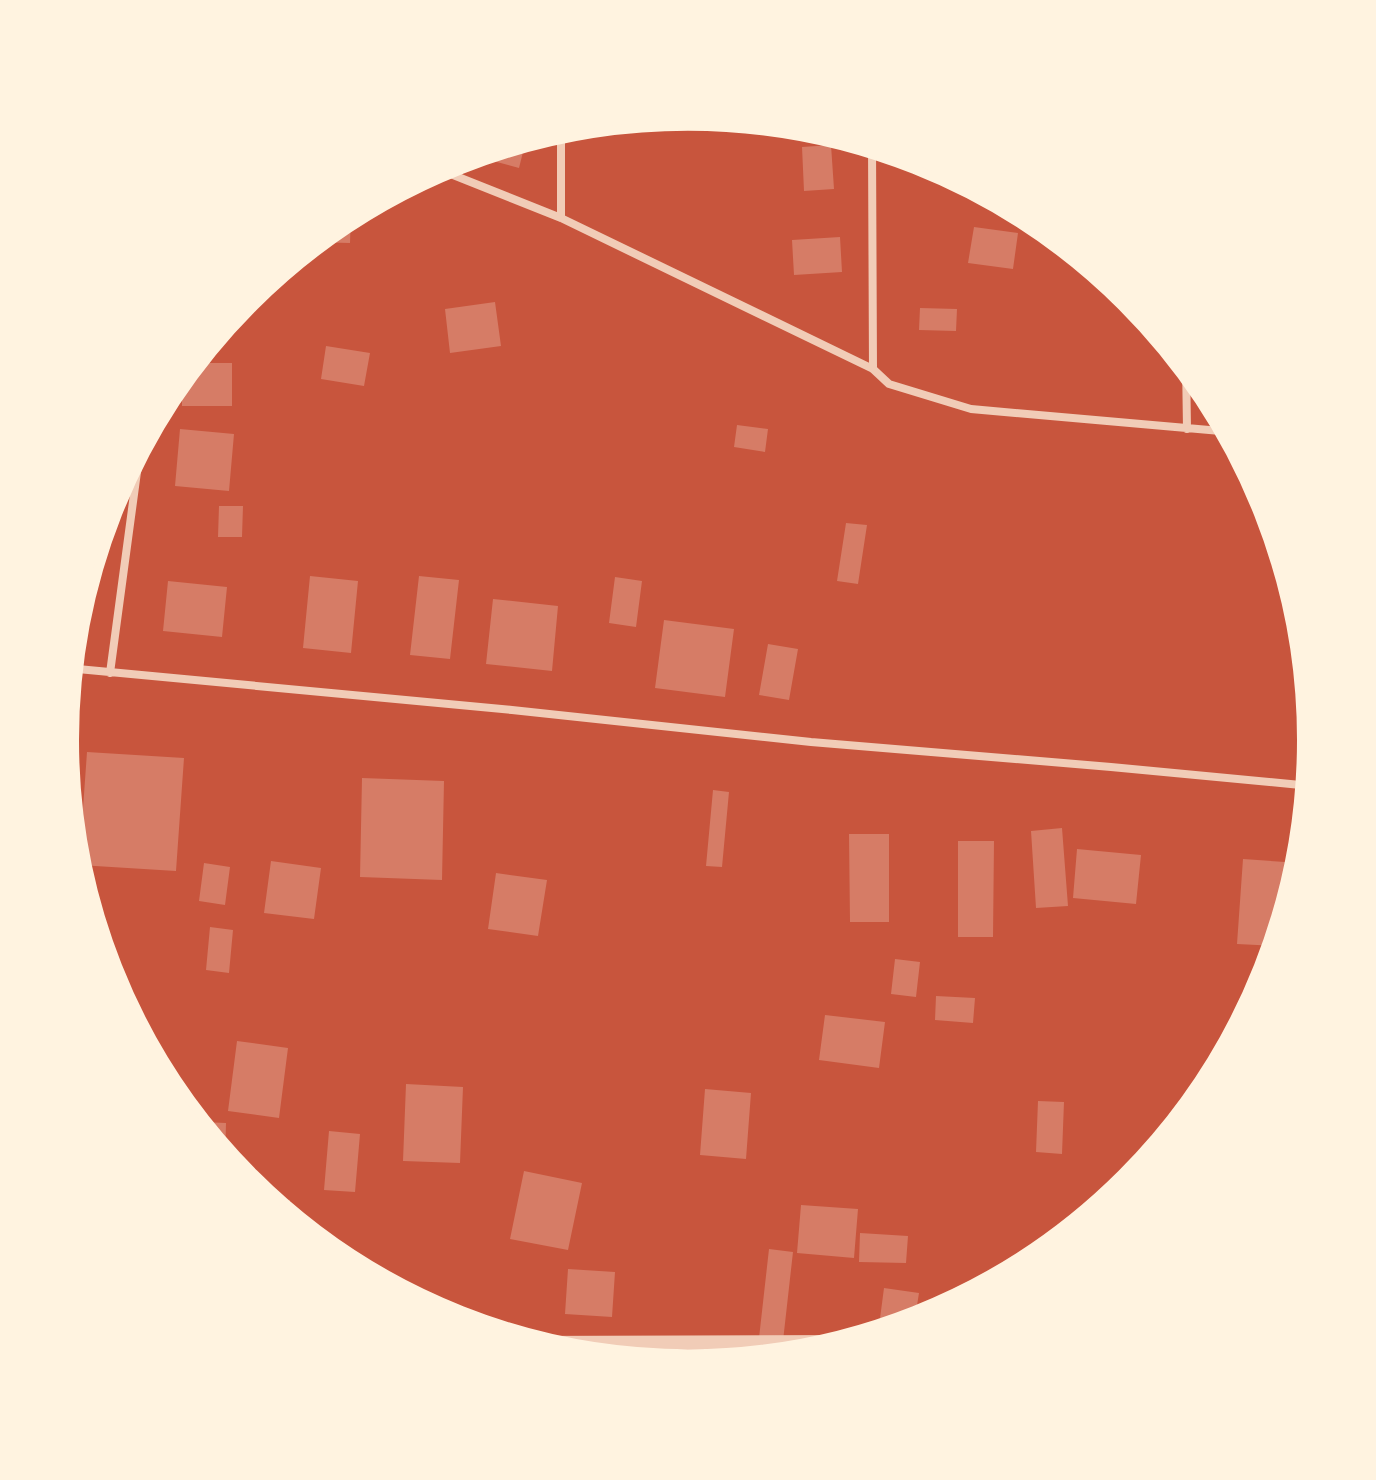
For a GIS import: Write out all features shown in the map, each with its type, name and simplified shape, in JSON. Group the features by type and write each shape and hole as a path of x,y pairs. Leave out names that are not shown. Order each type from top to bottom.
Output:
{"street":[{"path":"561,140 561,218"},
{"path":"872,155 873,369"},
{"path":"451,174 561,218 873,369 889,384 971,409 1219,431"},
{"path":"1186,382 1187,429"},
{"path":"110,673 139,464"},
{"path":"78,669 811,742 1301,785"},
{"path":"573,1343 807,1342"}],"building":[{"path":"831,145 834,189 804,191 802,147"},
{"path":"524,149 519,168 489,160"},
{"path":"351,227 350,243 328,242"},
{"path":"974,227 1018,233 1013,269 968,263"},
{"path":"840,237 842,272 794,275 792,240"},
{"path":"495,302 501,346 450,353 445,309"},
{"path":"920,308 957,309 956,331 919,330"},
{"path":"326,346 370,353 364,386 321,379"},
{"path":"203,363 232,363 232,406 182,406 182,392"},
{"path":"737,425 768,429 765,452 734,447"},
{"path":"180,429 234,434 229,491 175,486"},
{"path":"219,506 243,506 242,537 218,537"},
{"path":"846,523 867,525 858,584 837,581"},
{"path":"310,576 358,581 351,653 303,648"},
{"path":"419,576 459,580 450,659 410,655"},
{"path":"615,577 642,581 636,627 609,623"},
{"path":"168,581 227,587 222,637 163,631"},
{"path":"493,599 558,606 552,671 486,664"},
{"path":"664,620 734,629 725,697 655,688"},
{"path":"768,644 798,649 789,700 759,695"},
{"path":"87,752 184,758 176,871 87,866 81,833"},
{"path":"362,778 444,781 442,880 360,877"},
{"path":"713,790 729,792 722,867 706,866"},
{"path":"1062,828 1068,906 1036,908 1031,831"},
{"path":"849,834 889,834 889,922 850,922"},
{"path":"958,841 994,841 993,937 958,937"},
{"path":"1077,849 1141,855 1136,904 1073,898"},
{"path":"1243,859 1285,862 1282,893 1266,945 1237,944"},
{"path":"271,861 321,868 314,919 264,913"},
{"path":"204,863 230,867 225,905 199,901"},
{"path":"496,873 547,880 538,936 488,929"},
{"path":"210,927 233,930 229,973 206,970"},
{"path":"895,959 920,962 916,997 891,994"},
{"path":"936,996 975,998 973,1023 935,1020"},
{"path":"825,1015 885,1022 879,1068 819,1060"},
{"path":"237,1041 288,1048 279,1118 228,1111"},
{"path":"406,1084 463,1087 460,1163 403,1161"},
{"path":"705,1089 751,1093 746,1159 700,1155"},
{"path":"1038,1101 1064,1102 1062,1154 1036,1152"},
{"path":"208,1122 226,1123 225,1144"},
{"path":"329,1131 360,1134 355,1192 324,1190"},
{"path":"524,1171 582,1183 568,1250 510,1239"},
{"path":"279,1198 290,1200 289,1207"},
{"path":"801,1205 858,1209 854,1258 797,1253"},
{"path":"860,1233 908,1236 906,1263 859,1262"},
{"path":"769,1249 793,1252 783,1341 759,1338"},
{"path":"568,1269 615,1272 612,1317 565,1314"},
{"path":"884,1288 919,1293 916,1309 879,1323"}]}
